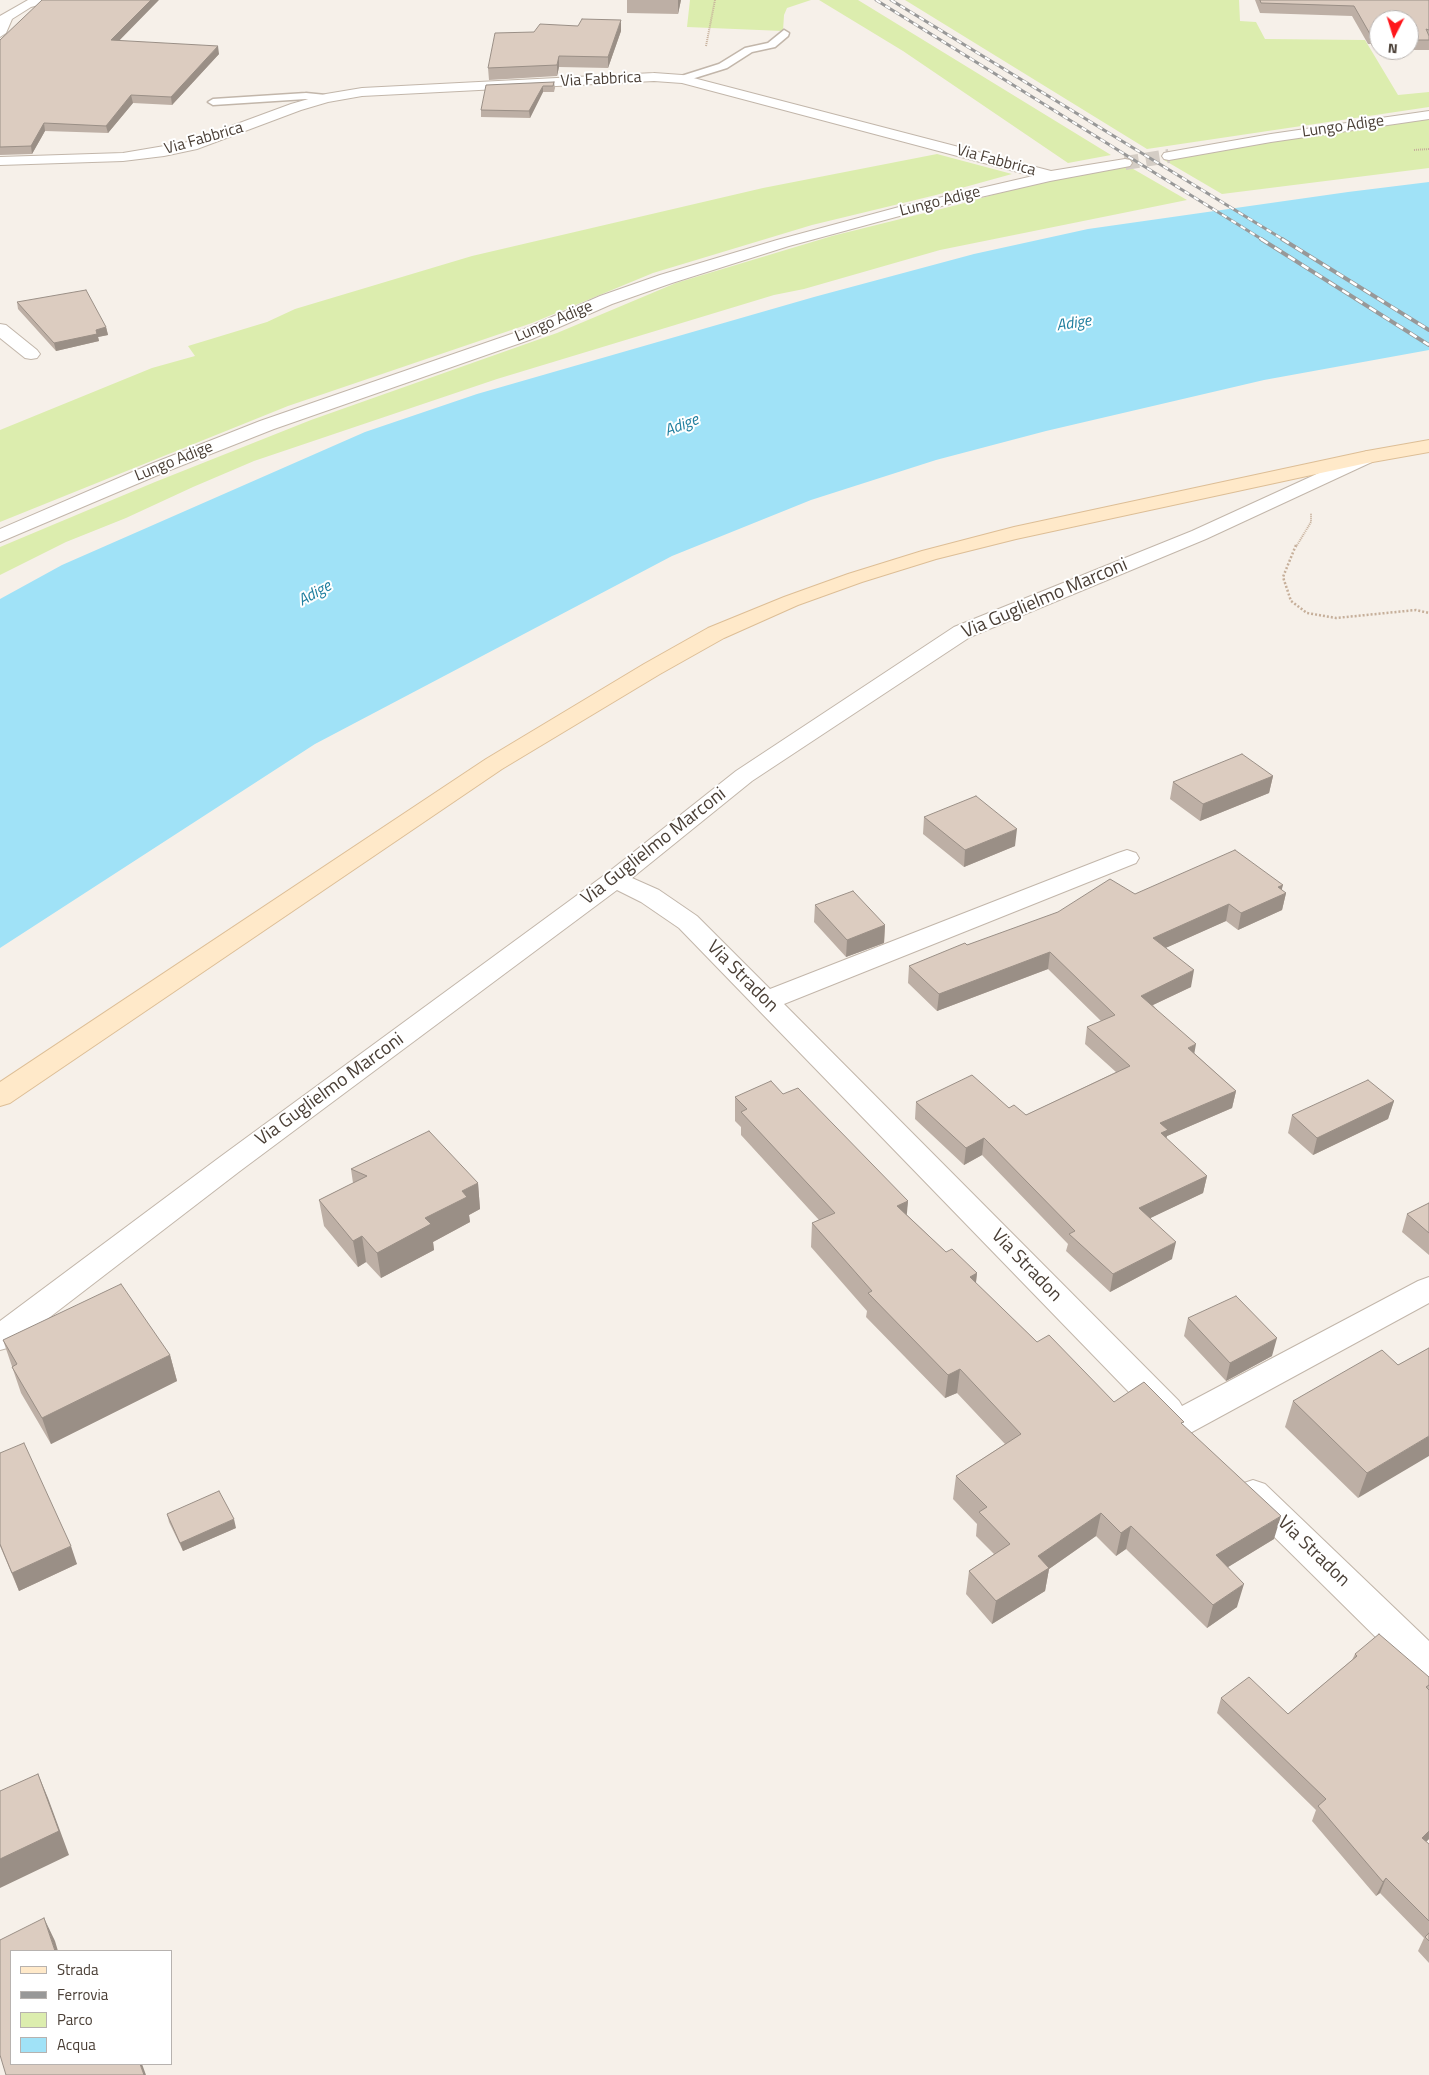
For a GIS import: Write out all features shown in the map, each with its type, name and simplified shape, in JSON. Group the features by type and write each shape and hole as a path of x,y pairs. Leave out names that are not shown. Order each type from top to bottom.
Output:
{"main road":[{"path":"0,1096 494,764 652,669 716,633 791,601 929,555 1102,512 1429,446"}],"street":[{"path":"0,33 2,20 15,10 42,0"},
{"name":"Via Fabbrica","path":"0,161 123,157 164,152 192,146 296,107 326,98 385,90 654,77 682,79 1050,176"},
{"name":"Lungo Adige","path":"1169,156 1280,136 1429,115"},
{"name":"Lungo Adige","path":"0,536 140,475 268,424 526,336 606,300 649,285 792,241 904,210 1050,176 1125,163"},
{"path":"0,329 31,354"},
{"name":"Via Guglielmo Marconi","path":"0,1338 230,1164 615,880 744,776 962,632 1200,535 1367,457"},
{"path":"766,1001 1127,858"},
{"name":"Via Stradon","path":"615,880 650,896 688,922 1191,1434 1429,1289"},
{"name":"Via Stradon","path":"1230,1472 1429,1665"}],"lane":[{"path":"682,79 723,66 749,50 770,45 783,36 784,33"},
{"path":"213,102 306,96 326,98"}],"path":[{"path":"700,72 715,0"},
{"path":"1414,150 1429,149"},
{"path":"1306,485 1311,501 1312,522 1293,551 1282,576 1291,600 1307,613 1336,618 1416,610 1429,613"}],"green space":[{"path":"690,0 811,0 787,8 784,15 783,31 687,27"},
{"path":"819,0 858,0 1111,155 1068,163 903,51"},
{"path":"905,0 1239,0 1240,21 1256,22 1265,39 1365,40 1369,47 1369,60 1377,60 1398,95 1429,92 1429,107 1147,149"},
{"path":"1429,119 1429,168 1222,194 1164,160 1277,141"},
{"path":"937,154 1012,174 936,195 812,225 653,273 532,323 288,406 0,522 0,430 152,368 195,356 188,346 267,322 295,309 472,256 763,188"},
{"path":"1128,166 1187,200 940,250 804,289 774,295 497,379 254,461 126,518 66,542 0,575 0,547 155,482 311,420 557,333 676,283 832,236 957,205 1049,179"}],"water":[{"name":"Adige","path":"1429,182 1429,350 1264,380 1046,431 936,460 811,500 672,556 315,744 0,948 0,599 62,565 365,432 477,394 814,297 974,254 1088,229"}],"building":[{"path":"42,0 151,0 111,40 218,46 171,97 131,95 106,126 44,123 31,146 0,147 0,40"},
{"path":"1260,0 1429,0 1429,30 1426,29 1429,40 1419,40 1419,10 1369,10 1369,32 1354,6 1261,3"},
{"path":"582,19 621,20 608,57 559,56 557,65 488,68 495,33 534,32 540,24 578,26"},
{"path":"554,82 553,86 543,86 529,111 481,110 486,85"},
{"path":"86,290 106,327 96,330 97,334 54,343 17,302"},
{"path":"1242,754 1273,776 1203,804 1173,782"},
{"path":"976,796 1017,829 965,850 924,817"},
{"path":"1235,850 1283,885 1278,887 1286,893 1241,913 1229,904 1153,938 1194,970 1141,996 1196,1044 1188,1048 1236,1091 1160,1123 1168,1130 1161,1133 1207,1176 1139,1208 1176,1242 1113,1274 1069,1234 1075,1231 984,1138 966,1148 916,1102 972,1075 1009,1108 1014,1105 1026,1115 1130,1066 1087,1027 1115,1015 1050,952 939,994 909,966 965,943 967,945 1058,912 1110,879 1135,894"},
{"path":"853,891 885,925 847,940 815,905"},
{"path":"1368,1080 1394,1101 1317,1138 1292,1115"},
{"path":"771,1081 783,1094 798,1088 908,1201 897,1206 946,1252 952,1249 977,1273 970,1277 1037,1342 1049,1335 1114,1402 1144,1382 1184,1422 1181,1423 1281,1516 1216,1555 1244,1584 1213,1605 1131,1526 1121,1533 1101,1513 1038,1556 1049,1568 996,1601 969,1571 1010,1544 979,1512 987,1507 956,1476 1021,1434 960,1369 948,1375 868,1293 872,1291 812,1223 835,1213 741,1112 747,1109 735,1097"},
{"path":"429,1131 478,1183 462,1191 467,1197 425,1218 431,1224 377,1253 362,1236 353,1241 319,1200 367,1176 351,1169"},
{"path":"1429,1203 1429,1233 1407,1214"},
{"path":"121,1284 170,1355 42,1418 12,1367 17,1364 3,1340"},
{"path":"1236,1296 1277,1338 1230,1363 1188,1318"},
{"path":"1429,1348 1429,1436 1367,1473 1293,1401 1382,1350 1398,1365"},
{"path":"24,1443 71,1546 12,1573 0,1544 0,1453"},
{"path":"219,1491 234,1519 180,1543 167,1514"},
{"path":"1379,1634 1429,1677 1429,1685 1426,1687 1429,1690 1429,1831 1422,1838 1429,1844 1429,1921 1386,1878 1383,1882 1318,1806 1326,1799 1221,1698 1249,1677 1288,1714 1357,1656 1355,1654"},
{"path":"38,1774 59,1831 0,1859 0,1791"},
{"path":"44,1918 55,1950 10,1950 10,2065 140,2065 144,2075 6,2075 0,2055 0,1940"},
{"path":"1429,1933 1429,1941 1425,1937"}],"tunnel":[{"path":"1125,163 1169,156"}],"railway":[{"path":"876,0 1263,240"},
{"path":"891,0 1284,240"},
{"path":"1261,239 1429,345"},
{"path":"1282,239 1429,330"}]}
